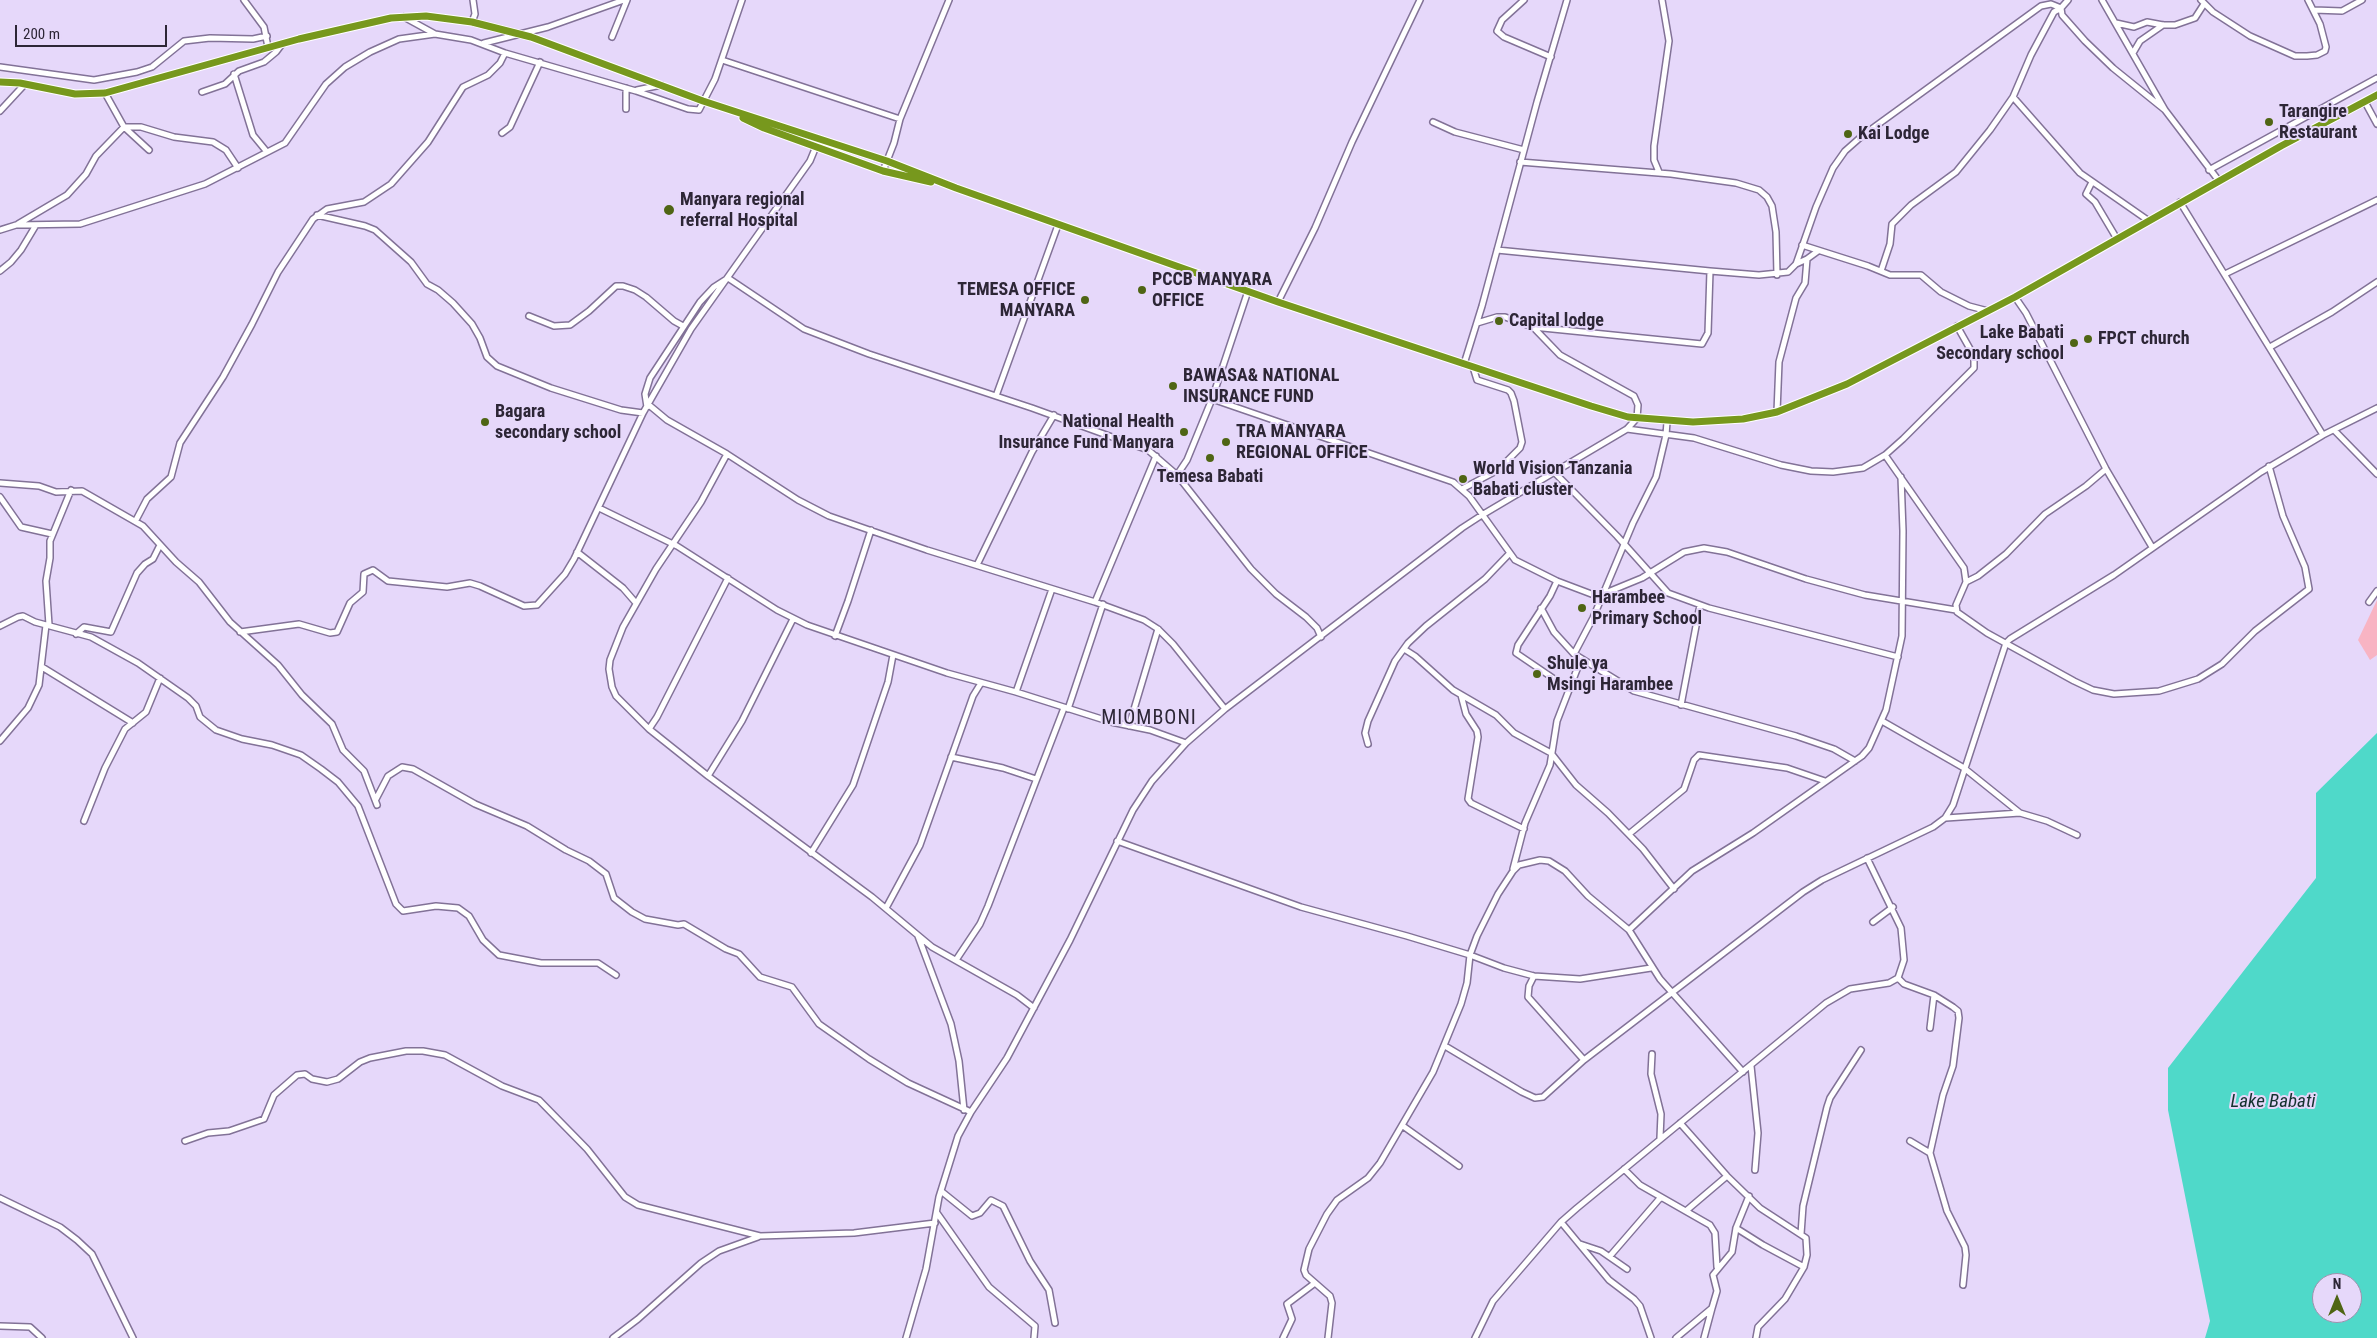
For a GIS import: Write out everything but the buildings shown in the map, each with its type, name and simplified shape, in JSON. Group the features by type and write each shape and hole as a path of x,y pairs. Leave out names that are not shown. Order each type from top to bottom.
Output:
{"highway":[{"path":"0,82 24,84 68,93 105,93 283,43 402,16 426,16 472,22 520,33 703,100 764,128 887,161 1058,225 1278,302 1616,414 1667,422 1722,422 1777,412 1847,384 2015,297 2180,202 2377,96"},
{"path":"818,143 883,171 956,188"}],"street":[{"path":"244,0 264,28 268,47"},
{"path":"472,22 475,14 473,0"},
{"path":"482,43 548,27 625,0"},
{"path":"612,37 625,0"},
{"path":"402,16 435,34 482,43 505,53 699,110 715,79 742,0"},
{"path":"883,171 900,119 949,0"},
{"path":"1278,302 1315,228 1352,142 1419,1 1413,0"},
{"path":"1524,0 1502,20 1496,31 1504,37 1551,57"},
{"path":"1464,364 1498,250 1520,162 1567,0"},
{"path":"1659,172 1654,160 1654,146 1669,41 1662,0"},
{"path":"1881,271 1890,244 1892,224 1911,205 1956,172 1990,130 2013,97 2049,19 2068,0"},
{"path":"2102,0 2165,110 2218,181"},
{"path":"2134,53 2140,41 2163,26 2193,19 2202,2 2250,36 2295,56 2318,55 2325,51 2325,37 2308,0"},
{"path":"2314,10 2342,11 2362,0"},
{"path":"1498,250 1710,271 1777,275 1792,270 1833,168 1844,151 2041,6 2051,4 2061,8"},
{"path":"2061,8 2062,15 2085,41 2113,68 2165,110"},
{"path":"2116,23 2134,27 2147,22 2163,26"},
{"path":"16,225 71,225 96,220 126,208 179,194 238,168 285,143 291,137 326,84 345,67 370,52 399,39 435,34"},
{"path":"0,67 94,80 137,72 152,67 184,41 210,38 253,39 267,36"},
{"path":"202,92 228,83 234,74 264,62 283,43"},
{"path":"136,520 147,498 171,477 180,443 223,377 282,266 317,215 327,209 364,202 391,184 428,142 463,87 488,75 500,63 505,53"},
{"path":"722,60 900,119"},
{"path":"502,133 510,127 540,62"},
{"path":"234,74 253,135 267,152"},
{"path":"2209,170 2377,78"},
{"path":"0,111 24,84"},
{"path":"636,91 661,85"},
{"path":"626,88 626,109"},
{"path":"105,93 124,127 148,150"},
{"path":"2013,97 2067,160 2092,182 2149,220"},
{"path":"2365,102 2377,124"},
{"path":"1433,122 1455,132 1524,150"},
{"path":"0,230 16,225 67,195 86,174 96,156 124,127 141,127 174,137 213,142 226,150 238,168"},
{"path":"240,632 299,624 330,634 337,632 350,603 363,592 364,574 373,570 388,581 440,587 470,583 524,606 532,607 537,605 565,574 648,406 691,329 810,161 818,143"},
{"path":"1520,162 1659,172 1736,183 1753,188 1765,194 1772,206 1775,225 1777,275"},
{"path":"2092,182 2086,194 2095,202 2116,239"},
{"path":"2226,274 2377,200"},
{"path":"2180,202 2226,274 2323,435"},
{"path":"317,215 375,230 410,262 427,284 438,290 453,303 472,324 488,357 497,366 551,388 621,410 644,414"},
{"path":"0,271 21,250 36,225"},
{"path":"996,396 1058,225"},
{"path":"1802,245 1892,275 1921,275 1941,292 1969,306 1989,311"},
{"path":"1796,264 1818,251"},
{"path":"1777,412 1779,362 1796,298 1805,284 1807,259"},
{"path":"1477,323 1497,317 1505,317 1533,327 1702,344 1708,333 1710,271"},
{"path":"728,278 714,287 700,302 683,326 647,386 644,394 648,406 667,420 727,454 805,504 829,516 927,550 1103,604 1144,620 1158,629 1173,644 1225,709"},
{"path":"728,278 804,329 869,354 1139,445 1156,456 1177,475 1251,570 1272,590 1311,621 1321,637"},
{"path":"2270,347 2332,312 2376,283"},
{"path":"530,316 554,326 570,324 589,312 616,286 623,286 635,290 646,297 674,321 683,326"},
{"path":"1177,475 1187,460 1212,399 1248,291"},
{"path":"2015,297 2026,313 2106,469 2152,546"},
{"path":"1628,429 1694,438 1781,465 1811,471 1849,471 1863,468 1885,455 1974,368 1974,356 1957,326"},
{"path":"906,1338 926,1269 941,1191 952,1150 971,1112 997,1074 1034,1008 1075,931 1117,841 1145,791 1166,764 1225,709 1482,515 1628,429 1637,418 1638,405 1634,396 1560,354 1533,327"},
{"path":"1462,489 1498,470 1520,448 1522,442 1511,393 1508,390 1477,380 1473,367"},
{"path":"1212,399 1442,477 1462,489 1509,554 1521,564 1557,581 1594,595 1603,594 1652,573 1671,559 1690,550 1712,549 1847,590 1956,610 1978,628 2074,681 2093,690 2114,694 2159,691 2186,683 2210,672 2222,664 2255,631 2309,588 2300,552 2280,507 2269,466"},
{"path":"1445,1046 1535,1098 1548,1092 1584,1060 1803,892 1867,858 1933,827 1945,818 1953,805 1964,768 1987,706 2006,643 2094,588 2269,466 2323,435 2377,408"},
{"path":"977,565 1032,452 1054,415"},
{"path":"1574,654 1656,477 1666,435 1667,422"},
{"path":"2334,430 2377,474"},
{"path":"727,454 701,502 636,603 615,646 610,660 610,679 616,696 649,729 708,776 886,908 932,947 1017,995 1034,1008"},
{"path":"1885,455 1964,568 1966,582 1956,605 1956,610"},
{"path":"1095,602 1156,456"},
{"path":"1966,582 1978,576 2006,554 2045,514 2086,486 2106,469"},
{"path":"1555,473 1639,562 1652,573 1668,593 1700,605 1898,657"},
{"path":"1628,930 1698,867 1748,836 1854,761 1869,748 1882,721 1891,695 1902,636 1903,531 1901,476"},
{"path":"0,483 39,486 56,492 71,490 89,493 136,520 199,582 225,617 278,665 302,695 332,724 343,750 364,771 377,802 388,776 402,767 413,769 443,788 527,826 566,850 589,861 606,874 614,898 632,912 645,920 678,925 684,924 726,949 739,954 760,977 792,987 819,1024 869,1059 908,1083 971,1112"},
{"path":"0,741 28,708 39,685 43,644 48,625 46,581 50,541 71,490"},
{"path":"0,497 21,526 52,534"},
{"path":"599,508 673,544 793,620 835,636 980,683 1128,726 1150,730 1186,744"},
{"path":"835,636 871,530"},
{"path":"76,634 84,627 111,632 137,573 145,564 153,559 160,545"},
{"path":"577,552 606,574 636,603"},
{"path":"1368,744 1365,736 1366,726 1390,670 1404,649 1418,633 1485,579 1509,554"},
{"path":"649,729 657,717 728,578"},
{"path":"1557,581 1518,645 1516,652 1522,659 1569,689"},
{"path":"1016,692 1052,589"},
{"path":"2369,602 2377,591"},
{"path":"956,960 980,924 988,906 1036,779 1066,708 1103,604"},
{"path":"1681,704 1700,605"},
{"path":"1541,608 1554,632 1574,654 1634,691 1826,745 1854,761"},
{"path":"0,626 21,616 91,637 114,648 193,702 200,717 216,730 272,745 301,756 338,782 358,806 374,850 399,908 403,911 436,906 458,908 469,916 482,940 499,955 541,963 594,963 616,975"},
{"path":"708,776 742,721 793,620"},
{"path":"1128,726 1158,629"},
{"path":"1404,649 1415,656 1440,680 1461,695 1496,715 1509,730 1524,740 1551,753 1576,785 1629,834 1674,889"},
{"path":"811,853 845,801 856,779 888,682 893,654"},
{"path":"1328,1338 1332,1303 1330,1296 1306,1275 1304,1266 1309,1249 1327,1214 1337,1200 1368,1178 1380,1163 1403,1126 1445,1046 1463,997 1470,955 1488,914 1512,871 1524,829 1550,765 1557,722 1581,658"},
{"path":"42,667 133,723"},
{"path":"84,821 105,768 125,729 146,712 160,678"},
{"path":"886,908 920,846 973,696 980,683"},
{"path":"1461,695 1466,714 1478,737 1468,792 1469,801 1524,829"},
{"path":"1882,721 1964,768 2020,813 2077,835"},
{"path":"1629,834 1684,788 1689,781 1694,760 1698,755 1787,768 1825,781"},
{"path":"951,757 1003,768 1036,779"},
{"path":"1945,818 2020,813"},
{"path":"1117,841 1301,907 1470,955 1504,968 1534,976 1580,979 1651,968"},
{"path":"1475,1338 1493,1300 1561,1222 1660,1138 1839,994 1850,989 1889,983 1898,978 1903,967 1905,947 1902,928 1867,858"},
{"path":"1512,871 1533,860 1549,861 1557,865 1588,896 1628,930 1651,968 1743,1072"},
{"path":"1872,922 1893,907"},
{"path":"917,934 951,1024 959,1061 964,1110"},
{"path":"1534,976 1529,986 1528,997 1584,1060"},
{"path":"1898,978 1913,989 1934,995 1958,1011 1959,1018 1953,1066 1943,1095 1930,1153 1947,1211 1966,1254 1962,1285"},
{"path":"1930,1028 1934,995"},
{"path":"1801,1234 1803,1206 1826,1107 1861,1050"},
{"path":"186,1141 199,1135 229,1131 264,1118 274,1095 297,1075 305,1074 312,1079 327,1082 338,1079 360,1062 370,1058 406,1051 423,1051 445,1055 502,1086 540,1100 587,1149 632,1203 679,1217 760,1236 854,1232 935,1223"},
{"path":"1652,1054 1651,1074 1661,1114 1660,1138"},
{"path":"1751,1066 1758,1134 1756,1170"},
{"path":"1680,1123 1727,1176 1770,1216 1801,1234 1807,1243 1807,1256 1804,1267 1785,1299 1774,1312 1762,1320 1758,1327 1756,1338"},
{"path":"1403,1126 1459,1166"},
{"path":"1910,1141 1930,1153"},
{"path":"1624,1169 1640,1185 1705,1220 1713,1228 1717,1267"},
{"path":"1687,1210 1727,1176"},
{"path":"941,1191 972,1216 980,1213 991,1200 1003,1206 1030,1261 1049,1290 1055,1323"},
{"path":"1704,1338 1717,1291 1713,1274 1717,1267 1732,1252 1736,1228 1749,1196"},
{"path":"1610,1256 1662,1197"},
{"path":"0,1198 60,1228 92,1254 133,1338"},
{"path":"937,1213 989,1287 1032,1324 1035,1328 1034,1338"},
{"path":"1561,1222 1609,1280 1634,1299 1640,1306 1651,1338"},
{"path":"1736,1228 1804,1267"},
{"path":"613,1338 638,1319 701,1263 718,1251 760,1236"},
{"path":"1580,1244 1610,1256 1627,1269"},
{"path":"1283,1338 1292,1319 1286,1306 1288,1302 1315,1283"},
{"path":"1676,1338 1712,1308"},
{"path":"0,1326 30,1327 42,1338"}],"shaded area":[{"path":"2377,600 2377,655 2370,660 2358,640"}],"water":[{"name":"Lake Babati","path":"2377,733 2377,1338 2205,1338 2210,1321 2168,1110 2168,1068 2316,878 2316,793"}],"place":[{"name":"Tarangire Restaurant","path":"2269,122"},
{"name":"Kai Lodge","path":"1848,134"},
{"name":"Manyara regional referral Hospital","path":"669,210"},
{"name":"PCCB MANYARA OFFICE","path":"1142,290"},
{"name":"TEMESA OFFICE MANYARA","path":"1085,300"},
{"name":"Capital lodge","path":"1499,321"},
{"name":"FPCT church","path":"2088,339"},
{"name":"Lake Babati Secondary school","path":"2074,343"},
{"name":"BAWASA& NATIONAL INSURANCE FUND","path":"1173,386"},
{"name":"Bagara secondary school","path":"485,422"},
{"name":"National Health Insurance Fund Manyara","path":"1184,432"},
{"name":"TRA MANYARA REGIONAL OFFICE","path":"1226,442"},
{"name":"Temesa Babati","path":"1210,458"},
{"name":"World Vision Tanzania Babati cluster","path":"1463,479"},
{"name":"Harambee Primary School","path":"1582,608"},
{"name":"Shule ya Msingi Harambee","path":"1537,674"}],"district":[{"name":"MIOMBONI","path":"1149,719"}]}
